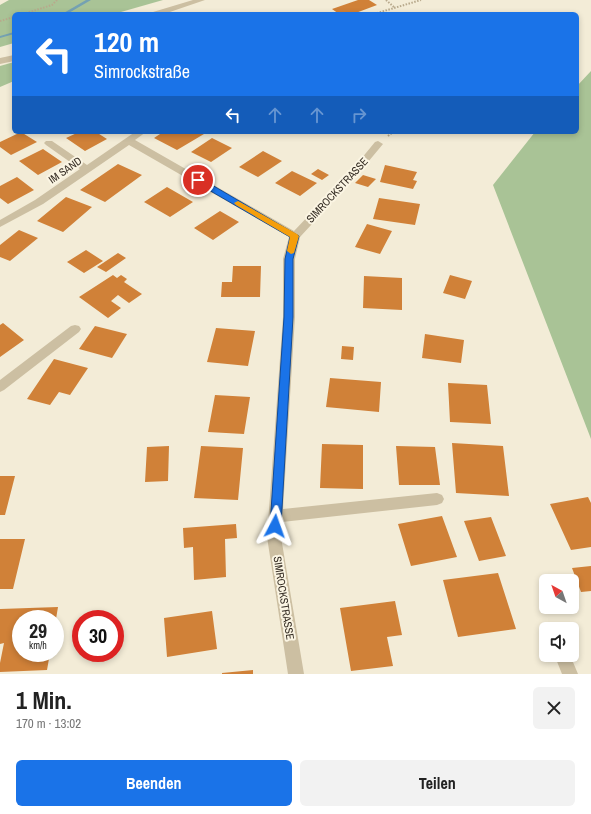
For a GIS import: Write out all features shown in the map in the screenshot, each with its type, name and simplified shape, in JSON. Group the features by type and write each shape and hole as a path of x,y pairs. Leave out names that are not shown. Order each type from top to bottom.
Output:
{"street":[{"path":"162,12 201,0"},
{"path":"0,61 12,58"},
{"name":"IM SAND","path":"0,224 39,202 138,134"},
{"path":"128,140 295,236"},
{"path":"49,143 87,169"},
{"name":"SIMROCKSTRASSE","path":"296,674 274,537 289,317 289,259 295,236 355,172 378,144"},
{"path":"0,386 75,329"},
{"path":"276,516 437,499"}],"path":[{"path":"29,12 52,5 57,0"},
{"path":"386,0 394,7"},
{"path":"380,12 421,0"},
{"path":"0,21 12,18"}],"green space":[{"path":"9,0 163,0 121,12 12,12 12,44 0,47 0,5"},
{"path":"12,63 12,82 0,87 0,66"},
{"path":"591,71 591,439 493,185 533,134 579,134 579,84"}],"building":[{"path":"358,0 369,0 377,5 358,12 336,12 332,9"},
{"path":"17,134 24,134 37,142 11,155 0,147 0,142"},
{"path":"75,134 99,134 107,139 85,151 66,138"},
{"path":"160,134 204,134 177,150 154,138"},
{"path":"212,138 232,148 211,162 191,152"},
{"path":"43,149 62,162 38,175 19,161"},
{"path":"263,151 282,161 258,177 239,167"},
{"path":"118,164 142,175 105,202 80,190"},
{"path":"385,165 417,172 413,180 417,181 413,189 380,182"},
{"path":"318,169 329,175 322,180 311,174"},
{"path":"292,171 317,183 300,196 275,183"},
{"path":"363,175 376,179 368,187 355,183"},
{"path":"17,177 34,190 8,204 0,198 0,186"},
{"path":"167,187 193,202 170,217 144,202"},
{"path":"66,197 92,207 63,232 37,221"},
{"path":"379,198 420,204 415,225 373,219"},
{"path":"220,211 239,222 213,240 194,228"},
{"path":"367,224 392,231 380,254 355,247"},
{"path":"19,230 38,238 10,261 0,257 0,245"},
{"path":"86,250 103,261 84,273 67,262"},
{"path":"118,253 126,258 106,272 97,267"},
{"path":"233,266 261,266 260,297 221,297 222,282 232,282"},
{"path":"113,275 117,278 121,275 127,279 124,282 142,294 129,303 118,295 111,301 121,308 108,318 79,297"},
{"path":"450,275 472,281 465,299 443,293"},
{"path":"364,276 402,278 402,310 363,308"},
{"path":"3,323 24,340 0,357 0,325"},
{"path":"95,326 127,334 112,358 79,349"},
{"path":"216,328 255,331 248,366 207,362"},
{"path":"425,334 464,340 461,363 422,358"},
{"path":"342,346 354,347 353,360 341,359"},
{"path":"54,359 88,368 70,395 59,392 50,405 27,399"},
{"path":"330,378 381,382 379,412 326,407"},
{"path":"448,383 487,385 491,424 450,422"},
{"path":"215,395 250,397 244,434 208,432"},
{"path":"452,443 503,446 509,496 456,493"},
{"path":"322,444 363,445 363,489 320,488"},
{"path":"169,446 168,481 145,482 147,447"},
{"path":"201,446 243,448 238,500 194,498"},
{"path":"396,446 435,447 440,485 399,485"},
{"path":"0,476 15,476 5,515 0,515"},
{"path":"588,497 591,503 591,547 571,550 550,504"},
{"path":"442,516 457,557 411,566 398,524"},
{"path":"491,517 506,556 479,561 464,521"},
{"path":"236,524 237,538 225,539 226,577 194,580 193,547 184,548 183,528"},
{"path":"0,539 25,539 13,589 0,589"},
{"path":"591,566 591,591 581,592 579,587 579,574 574,574 572,568"},
{"path":"498,573 516,629 458,637 443,580"},
{"path":"395,601 402,635 387,637 393,666 351,671 340,608"},
{"path":"58,607 58,610 12,610 12,662 48,662 47,670 0,672 0,663 4,643 0,644 0,609"},
{"path":"212,611 217,649 167,657 164,618"},
{"path":"253,670 253,674 222,674 222,673"}],"waterway":[{"path":"68,12 89,0"},
{"path":"0,37 12,34"}],"slow traffic":[{"path":"238,203 295,236 291,251"}],"route":[{"path":"198,180 295,236 289,259 289,317 275,526"}]}
